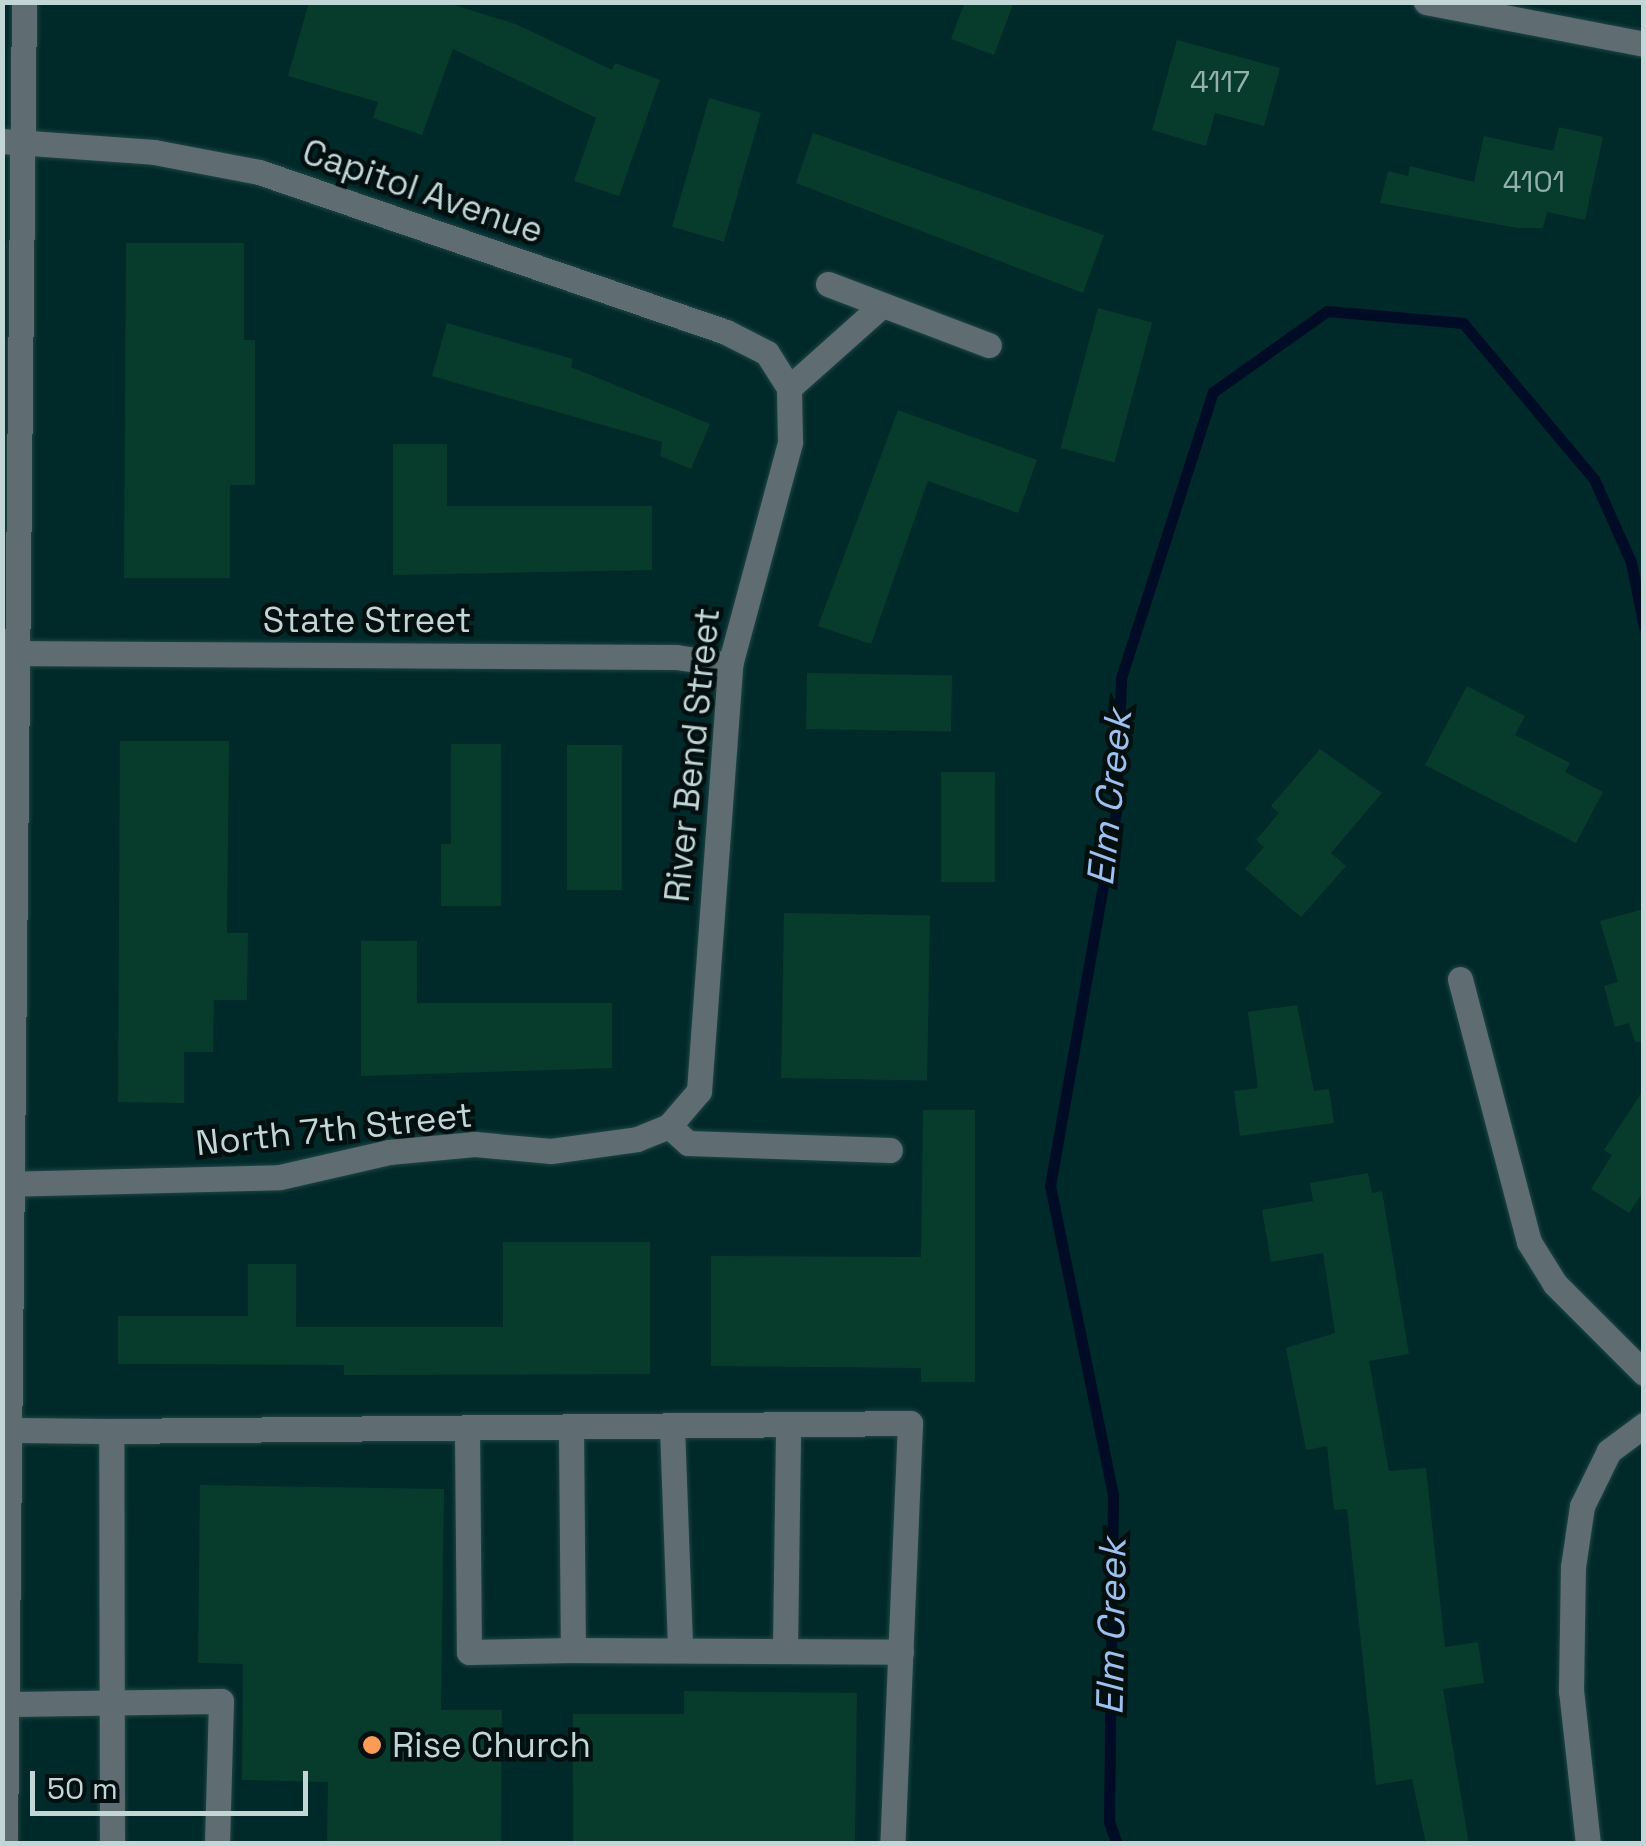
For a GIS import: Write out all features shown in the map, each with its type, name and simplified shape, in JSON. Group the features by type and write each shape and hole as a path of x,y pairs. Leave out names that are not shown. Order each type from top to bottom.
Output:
{"street":[{"path":"6,1844 13,141 24,2"},
{"path":"1426,2 1644,44"},
{"name":"Capitol Avenue","path":"13,141 154,152 258,172 726,332 767,353 789,388"},
{"path":"828,284 989,344"},
{"path":"789,388 880,306"},
{"name":"River Bend Street","path":"669,1126 699,1091 730,665 790,442 789,388"},
{"name":"State Street","path":"10,653 676,657 730,665"},
{"path":"1460,979 1489,1112 1529,1242 1555,1284 1644,1374"},
{"path":"669,1126 688,1143 890,1150"},
{"name":"North 7th Street","path":"7,1184 280,1177 389,1152 476,1144 552,1151 637,1140 669,1126"},
{"path":"9,1430 467,1430 910,1423 892,1844"},
{"path":"1588,1844 1571,1691 1575,1552 1582,1506 1609,1451 1644,1425"},
{"path":"784,1650 788,1426"},
{"path":"672,1428 680,1650"},
{"path":"571,1429 574,1650"},
{"path":"467,1430 469,1652 901,1652"},
{"path":"111,1431 112,1844"},
{"path":"6,1704 221,1700 217,1844"}],"building":[{"path":"309,2 445,2 518,25 612,70 615,63 660,80 619,196 574,181 596,118 453,49 422,135 373,118 378,102 288,76"},
{"path":"965,2 1014,2 994,55 951,39"},
{"path":"1177,40 1280,68 1264,126 1215,113 1206,146 1152,130"},
{"path":"709,98 761,113 724,242 672,227"},
{"path":"1559,127 1603,137 1585,220 1547,212 1543,228 1518,228 1380,203 1388,171 1408,176 1410,166 1474,182 1484,136 1553,151"},
{"path":"813,133 1104,235 1083,293 796,183"},
{"path":"126,243 244,243 244,340 255,340 255,485 230,485 230,578 124,578"},
{"path":"1098,308 1152,322 1115,463 1060,448"},
{"path":"447,323 573,359 571,367 710,424 691,469 660,456 662,442 432,376"},
{"path":"898,410 1037,460 1018,513 928,481 871,644 818,626"},
{"path":"393,444 447,444 447,506 652,506 652,570 393,575"},
{"path":"807,673 952,676 951,732 806,729"},
{"path":"1467,686 1525,716 1515,735 1570,763 1565,772 1603,792 1576,843 1425,765"},
{"path":"120,741 229,741 227,933 248,933 247,1000 214,1000 213,1052 184,1052 184,1103 118,1102"},
{"path":"451,744 501,744 501,906 441,906 441,844 451,844"},
{"path":"567,745 622,745 622,890 567,890"},
{"path":"1320,749 1382,793 1331,853 1346,866 1301,917 1245,869 1264,847 1256,840 1279,813 1271,806"},
{"path":"941,772 995,772 995,882 941,882"},
{"path":"1644,909 1644,1041 1635,1042 1629,1023 1615,1027 1604,986 1618,982 1600,921"},
{"path":"784,913 930,916 927,1081 781,1078"},
{"path":"361,941 417,941 417,1003 612,1003 612,1068 361,1076"},
{"path":"1297,1005 1314,1091 1329,1089 1334,1123 1240,1136 1234,1091 1258,1088 1248,1012"},
{"path":"1644,1089 1644,1191 1629,1213 1591,1189 1612,1155 1604,1150"},
{"path":"923,1110 975,1110 975,1382 921,1382 921,1368 711,1366 711,1256 921,1257"},
{"path":"1368,1173 1372,1193 1382,1191 1409,1354 1369,1361 1389,1471 1426,1468 1445,1647 1478,1642 1484,1683 1443,1689 1469,1844 1426,1844 1412,1779 1376,1785 1347,1509 1334,1510 1327,1446 1306,1450 1286,1348 1335,1333 1323,1253 1271,1262 1262,1210 1313,1201 1310,1183"},
{"path":"503,1242 650,1242 650,1374 344,1375 344,1365 118,1364 118,1316 248,1316 248,1264 296,1264 296,1327 503,1327"},
{"path":"200,1485 444,1489 441,1710 502,1710 501,1844 327,1844 328,1782 242,1780 243,1664 198,1663"},
{"path":"684,1691 857,1693 855,1844 573,1844 573,1714 684,1714"}],"waterway":[{"name":"Elm Creek","path":"1117,1844 1109,1822 1113,1495 1050,1186 1116,811 1121,678 1213,392 1327,311 1463,323 1594,479 1631,562 1644,627"}],"place":[{"name":"Rise Church","path":"372,1745"}]}
